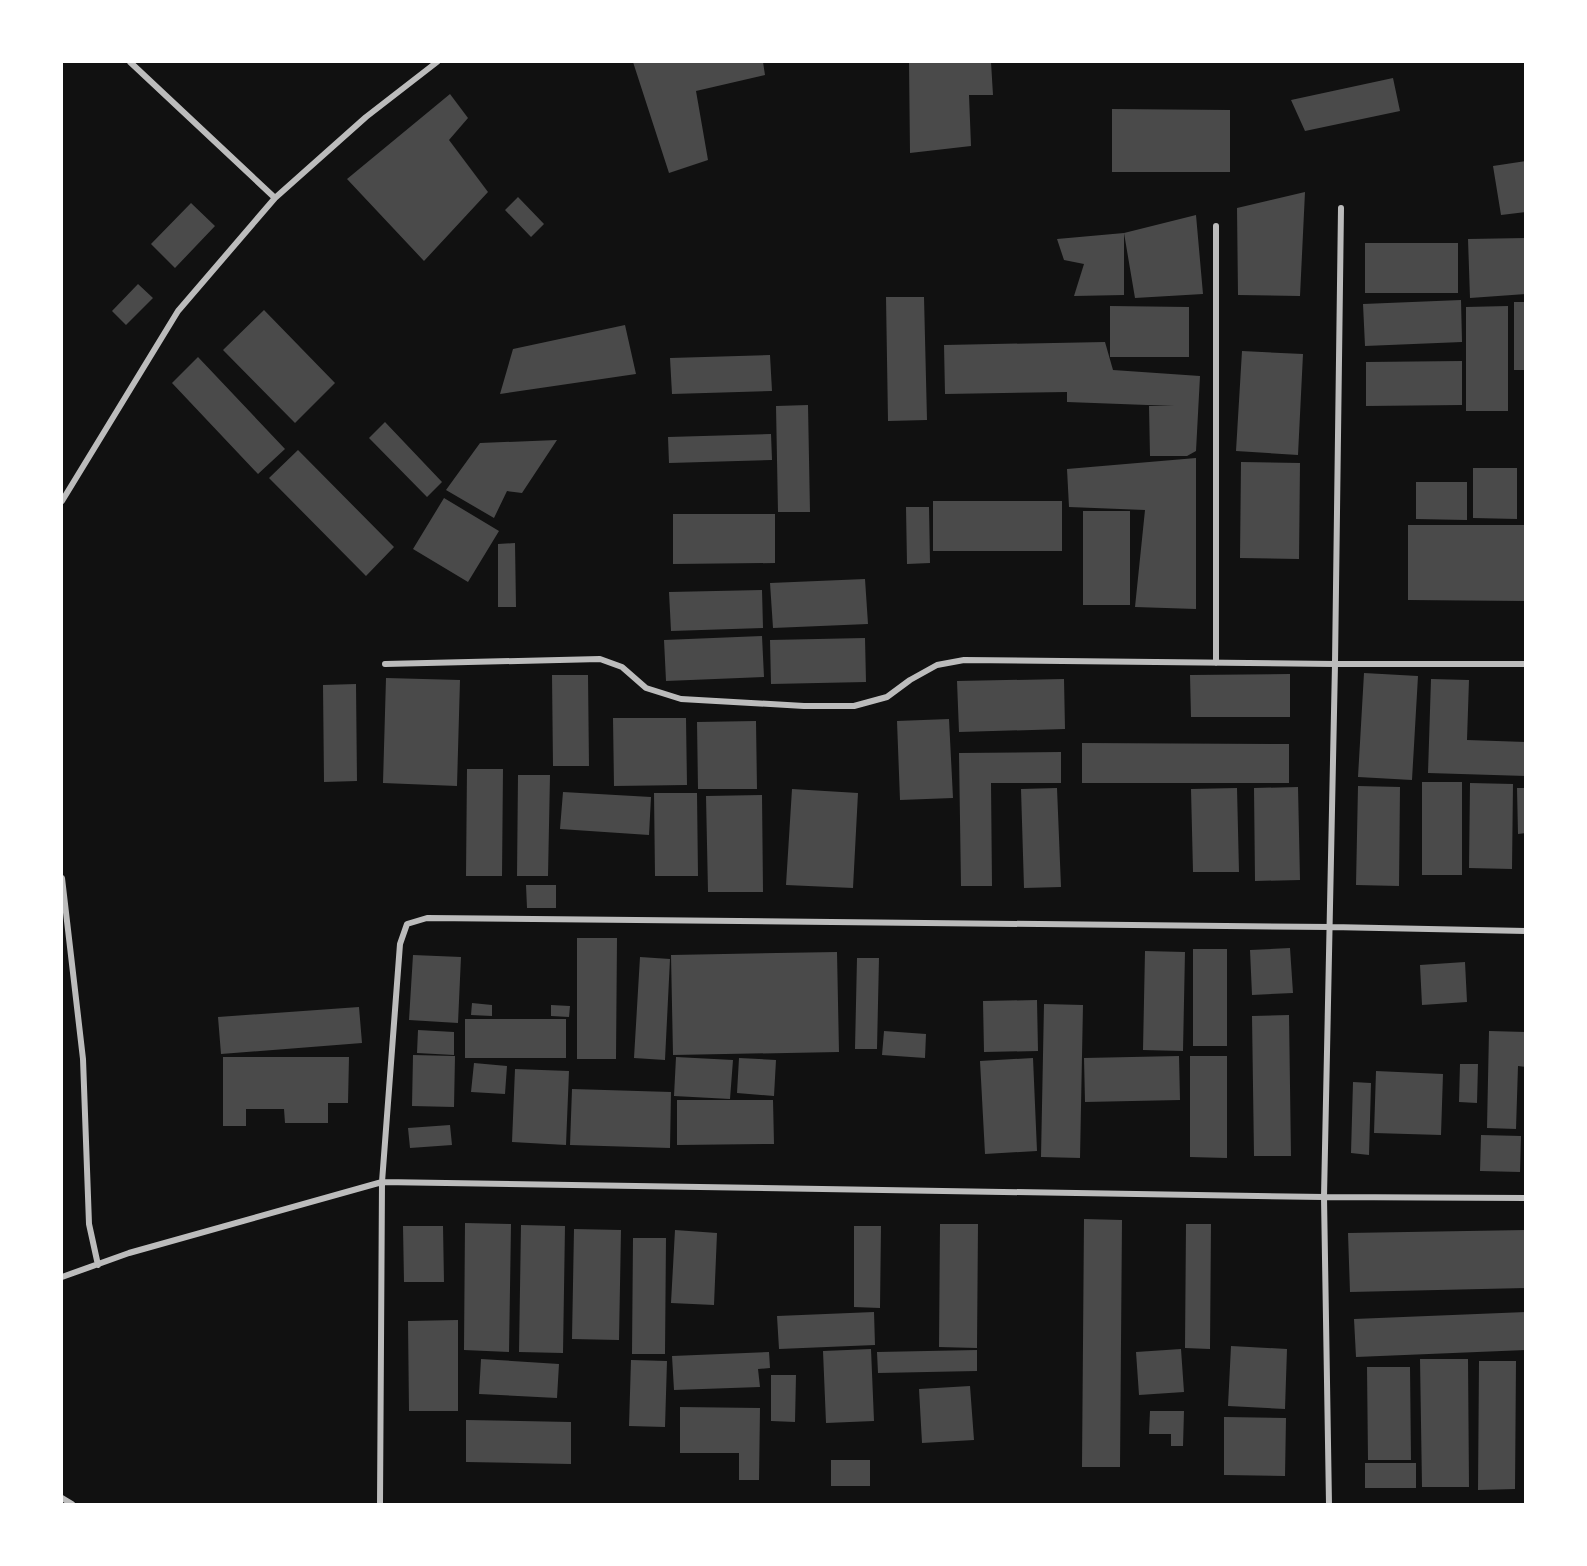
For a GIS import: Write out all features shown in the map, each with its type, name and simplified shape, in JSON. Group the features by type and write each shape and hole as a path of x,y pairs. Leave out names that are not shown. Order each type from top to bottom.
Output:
{"street":[{"path":"130,62 274,198"},
{"path":"62,501 178,311 274,198 366,117 437,62"},
{"path":"1329,1504 1324,1197 1331,927 1341,208"},
{"path":"1216,226 1216,663"},
{"path":"385,664 600,659 622,667 646,688 681,699 804,706 854,706 887,697 910,680 937,665 964,660 1526,664"},
{"path":"62,878 83,1059 89,1224 98,1265"},
{"path":"380,1504 382,1182 400,944 407,924 427,918 1526,931"},
{"path":"62,1277 129,1253 382,1182 1324,1197 1526,1198"},
{"path":"62,1498 72,1504"}],"building":[{"path":"633,62 763,62 765,75 696,91 708,160 669,173"},
{"path":"909,62 991,62 993,95 969,95 971,146 910,153"},
{"path":"1393,78 1400,111 1305,131 1291,100"},
{"path":"450,94 468,118 449,140 488,192 424,261 347,179"},
{"path":"1112,109 1230,110 1230,172 1112,172"},
{"path":"1526,161 1526,212 1501,215 1493,166"},
{"path":"1305,192 1300,296 1238,295 1237,208"},
{"path":"518,197 544,224 531,237 505,210"},
{"path":"191,203 215,226 175,268 151,244"},
{"path":"1196,215 1203,294 1135,298 1124,233"},
{"path":"1124,233 1124,295 1074,296 1084,264 1064,260 1057,239"},
{"path":"1526,238 1526,294 1470,298 1468,239"},
{"path":"1365,243 1458,243 1458,293 1365,293"},
{"path":"138,284 153,298 126,325 112,311"},
{"path":"886,297 924,297 927,420 888,421"},
{"path":"1461,300 1462,342 1365,346 1363,304"},
{"path":"1514,302 1526,302 1526,370 1514,370"},
{"path":"1110,306 1189,307 1189,357 1110,357"},
{"path":"1508,306 1508,411 1466,411 1466,307"},
{"path":"264,310 335,383 295,423 223,350"},
{"path":"625,325 636,374 500,394 513,349"},
{"path":"1105,342 1113,370 1200,376 1196,451 1187,456 1150,456 1149,406 1174,406 1067,402 1067,392 945,394 944,345"},
{"path":"1242,351 1303,354 1298,455 1236,451"},
{"path":"770,355 772,391 672,394 670,358"},
{"path":"198,357 285,449 258,474 172,383"},
{"path":"1462,361 1462,405 1366,406 1366,362"},
{"path":"808,405 810,512 778,512 776,406"},
{"path":"385,422 442,482 427,497 369,438"},
{"path":"771,434 772,460 669,463 668,437"},
{"path":"557,440 522,493 507,491 494,518 446,490 480,443"},
{"path":"298,450 394,547 366,576 269,478"},
{"path":"1196,458 1196,609 1135,607 1145,510 1069,507 1067,469"},
{"path":"1241,462 1300,463 1299,559 1240,558"},
{"path":"1473,468 1517,468 1517,519 1473,518"},
{"path":"1416,482 1467,482 1467,520 1416,519"},
{"path":"444,498 499,531 468,582 413,549"},
{"path":"933,501 1062,501 1062,551 933,551"},
{"path":"906,507 929,507 930,563 907,564"},
{"path":"1083,511 1130,511 1130,605 1083,605"},
{"path":"673,514 775,514 775,563 673,564"},
{"path":"1408,525 1526,525 1526,601 1408,600"},
{"path":"515,543 516,607 498,607 498,544"},
{"path":"865,579 868,624 773,628 770,583"},
{"path":"762,590 763,628 671,631 669,592"},
{"path":"762,636 764,677 666,681 664,640"},
{"path":"865,638 866,682 771,684 770,640"},
{"path":"1364,673 1418,676 1412,780 1358,777"},
{"path":"1290,674 1290,717 1191,717 1190,675"},
{"path":"552,675 588,675 589,766 553,766"},
{"path":"386,678 460,680 457,786 383,783"},
{"path":"1064,679 1065,729 959,732 957,681"},
{"path":"1431,679 1469,680 1467,740 1526,742 1526,776 1428,773"},
{"path":"356,684 357,781 324,782 323,685"},
{"path":"613,718 686,718 687,785 614,786"},
{"path":"949,719 953,798 900,800 897,721"},
{"path":"756,721 757,789 698,789 697,722"},
{"path":"1082,743 1289,744 1289,783 1082,783"},
{"path":"1061,752 1061,783 991,783 992,886 961,886 959,753"},
{"path":"467,769 503,769 502,876 466,876"},
{"path":"518,775 550,775 548,876 517,876"},
{"path":"1422,782 1462,782 1462,875 1422,875"},
{"path":"1470,783 1513,784 1512,869 1469,868"},
{"path":"1358,786 1400,787 1399,886 1356,885"},
{"path":"1298,787 1300,880 1255,881 1254,788"},
{"path":"1057,788 1061,887 1024,888 1021,789"},
{"path":"1237,788 1239,872 1193,872 1191,789"},
{"path":"1517,788 1526,788 1526,833 1518,834"},
{"path":"792,789 858,793 853,888 786,885"},
{"path":"563,792 651,797 649,835 560,829"},
{"path":"654,793 697,793 698,876 655,876"},
{"path":"762,795 763,892 708,892 706,796"},
{"path":"526,885 556,885 556,908 527,908"},
{"path":"577,938 617,938 616,1059 577,1059"},
{"path":"1290,948 1293,993 1252,995 1250,950"},
{"path":"1193,949 1227,949 1227,1046 1193,1046"},
{"path":"1145,951 1185,952 1183,1051 1143,1050"},
{"path":"837,952 839,1052 673,1055 671,955"},
{"path":"413,955 461,957 458,1023 409,1020"},
{"path":"640,957 670,959 665,1060 634,1058"},
{"path":"857,958 879,958 877,1049 855,1049"},
{"path":"1465,962 1467,1002 1422,1005 1420,965"},
{"path":"1037,1000 1038,1051 984,1052 983,1001"},
{"path":"472,1003 492,1005 492,1016 471,1015"},
{"path":"1044,1004 1083,1005 1080,1158 1041,1157"},
{"path":"551,1005 570,1006 569,1017 551,1016"},
{"path":"359,1007 362,1043 221,1054 218,1017"},
{"path":"1289,1015 1291,1156 1254,1156 1252,1016"},
{"path":"465,1019 566,1019 566,1058 465,1058"},
{"path":"418,1030 454,1032 454,1055 417,1053"},
{"path":"884,1031 926,1034 925,1058 882,1055"},
{"path":"1489,1031 1526,1032 1526,1067 1518,1066 1516,1129 1487,1128"},
{"path":"413,1055 455,1056 454,1107 412,1106"},
{"path":"1179,1056 1180,1100 1085,1102 1084,1058"},
{"path":"1190,1056 1227,1056 1227,1158 1190,1157"},
{"path":"223,1057 349,1057 348,1103 328,1103 328,1123 285,1123 284,1109 246,1109 246,1126 223,1126"},
{"path":"676,1057 733,1060 730,1099 674,1096"},
{"path":"739,1058 776,1060 774,1096 737,1093"},
{"path":"1033,1058 1037,1151 985,1154 980,1061"},
{"path":"474,1063 507,1066 505,1094 471,1092"},
{"path":"1460,1064 1478,1064 1477,1103 1459,1102"},
{"path":"515,1069 569,1071 566,1145 512,1142"},
{"path":"1376,1071 1443,1074 1441,1135 1374,1133"},
{"path":"1353,1082 1371,1083 1369,1155 1351,1153"},
{"path":"572,1089 671,1092 670,1148 570,1145"},
{"path":"677,1100 773,1100 774,1144 677,1145"},
{"path":"450,1125 452,1145 410,1148 408,1128"},
{"path":"1481,1135 1521,1136 1520,1172 1480,1171"},
{"path":"1084,1219 1122,1220 1120,1467 1082,1467"},
{"path":"465,1223 511,1224 509,1352 464,1350"},
{"path":"940,1224 978,1224 977,1348 939,1347"},
{"path":"1186,1224 1211,1224 1210,1349 1185,1348"},
{"path":"521,1225 565,1226 563,1353 519,1352"},
{"path":"403,1226 443,1226 444,1282 404,1282"},
{"path":"854,1226 881,1226 880,1308 854,1307"},
{"path":"574,1229 621,1230 619,1340 572,1339"},
{"path":"675,1230 717,1233 714,1305 671,1303"},
{"path":"1526,1230 1526,1288 1350,1292 1348,1233"},
{"path":"633,1238 666,1238 665,1354 632,1354"},
{"path":"874,1312 875,1345 779,1349 777,1316"},
{"path":"1526,1312 1526,1350 1356,1357 1354,1319"},
{"path":"458,1320 458,1411 409,1411 408,1321"},
{"path":"1231,1346 1287,1349 1285,1409 1228,1406"},
{"path":"871,1349 874,1421 826,1423 823,1351"},
{"path":"1181,1349 1184,1392 1139,1395 1136,1352"},
{"path":"977,1350 977,1371 878,1373 877,1352"},
{"path":"769,1352 770,1368 758,1369 760,1387 674,1390 672,1356"},
{"path":"481,1359 559,1364 557,1398 479,1394"},
{"path":"1420,1359 1468,1359 1469,1487 1422,1487"},
{"path":"631,1360 667,1361 665,1427 629,1426"},
{"path":"1479,1361 1516,1361 1515,1489 1478,1490"},
{"path":"1367,1367 1410,1367 1411,1460 1368,1460"},
{"path":"771,1375 796,1375 795,1422 771,1421"},
{"path":"970,1386 974,1440 922,1443 919,1389"},
{"path":"680,1407 760,1408 759,1480 739,1480 739,1453 680,1453"},
{"path":"1150,1411 1184,1411 1183,1446 1171,1446 1171,1434 1149,1434"},
{"path":"1224,1417 1286,1418 1285,1476 1224,1475"},
{"path":"466,1420 571,1422 571,1464 466,1462"},
{"path":"831,1460 870,1460 870,1486 831,1486"},
{"path":"1365,1463 1416,1463 1416,1488 1365,1488"}]}
